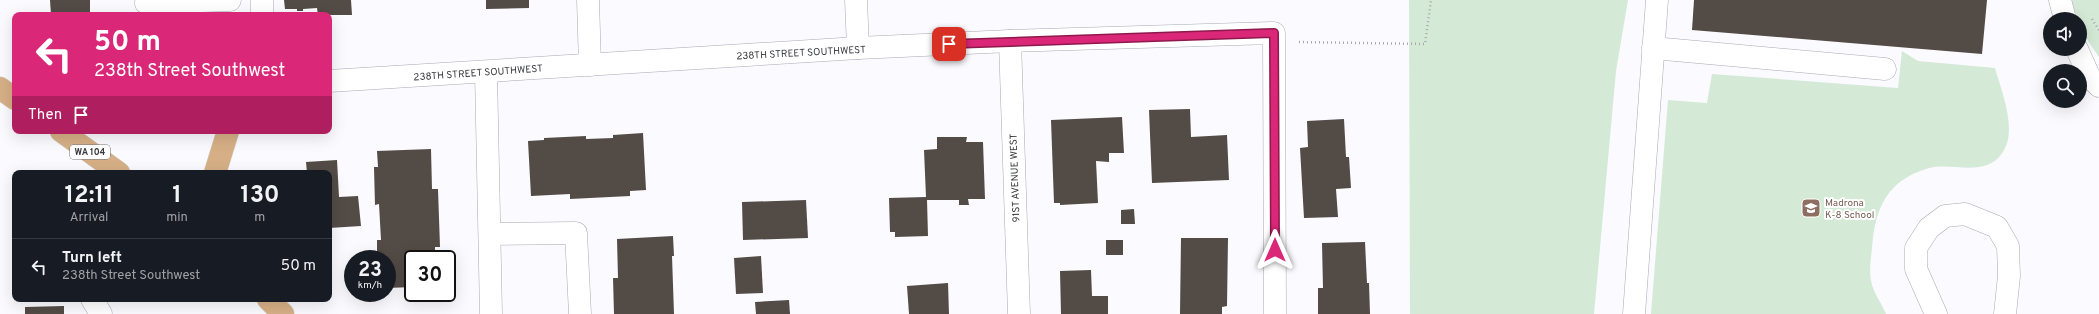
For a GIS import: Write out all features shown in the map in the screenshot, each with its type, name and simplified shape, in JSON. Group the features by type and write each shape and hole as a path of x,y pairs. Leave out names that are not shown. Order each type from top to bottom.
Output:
{"main road":[{"name":"WA 104","path":"64,134 115,170"},
{"path":"216,170 227,134"},
{"path":"271,302 282,314"}],"street":[{"path":"146,3 230,0"},
{"path":"262,0 262,12"},
{"path":"588,0 590,65"},
{"path":"856,0 858,48"},
{"path":"1634,314 1657,0"},
{"path":"2060,0 2063,12"},
{"path":"1274,38 1275,314"},
{"name":"238TH STREET SOUTHWEST","path":"332,81 858,48 1010,41 1274,38"},
{"name":"91ST AVENUE WEST","path":"1010,41 1019,314"},
{"path":"1653,48 1885,69"},
{"path":"2080,56 2089,76 2099,86"},
{"path":"486,72 491,314"},
{"path":"1936,314 1916,269 1916,248 1929,228 1945,216 1965,214 1997,227 2008,246 2009,276 2005,314"},
{"path":"490,234 576,233 580,314"},
{"path":"94,302 101,314"}],"path":[{"path":"1274,38 1425,44 1431,0"}],"green space":[{"path":"1409,0 1628,0 1616,71 1594,314 1410,314"},
{"path":"2070,0 2099,0 2099,57 2087,39 2087,12 2075,12"},
{"path":"1902,51 1918,61 1995,68 2007,109 2009,131 2008,141 2004,150 1997,159 1989,164 1970,168 1929,168 1915,173 1903,180 1893,188 1886,198 1880,208 1876,220 1870,273 1874,289 1886,314 1651,314 1668,100 1707,103 1712,74 1898,88"}],"building":[{"path":"50,0 90,0 90,12 51,12"},
{"path":"284,0 351,0 352,15 332,15 332,12 318,12 317,8 303,9 303,11 297,11 297,9 285,9"},
{"path":"486,0 529,0 529,8 486,9"},
{"path":"1694,0 1987,0 1982,54 1692,30"},
{"path":"1190,109 1191,137 1227,135 1229,180 1152,183 1149,110"},
{"path":"1122,117 1124,153 1109,153 1109,162 1096,161 1098,203 1060,205 1060,203 1054,203 1051,120"},
{"path":"1344,119 1346,157 1349,157 1351,188 1336,189 1338,217 1304,218 1300,148 1308,147 1307,121"},
{"path":"643,133 646,190 630,191 630,196 570,199 570,194 531,196 528,141 544,140 544,138 586,136 586,139 613,138 613,135"},
{"path":"937,137 967,137 966,142 983,142 985,199 968,199 969,205 959,205 959,200 927,200 928,236 895,237 895,232 890,232 889,198 926,197 924,150 937,149"},
{"path":"431,149 432,189 438,189 440,247 435,247 435,250 404,250 404,287 396,288 396,250 377,250 377,240 381,240 379,204 375,205 374,167 378,167 377,151"},
{"path":"337,160 339,197 358,196 361,226 332,228 332,170 307,170 306,162"},
{"path":"806,200 808,238 743,240 742,202"},
{"path":"1134,209 1135,224 1121,224 1121,210"},
{"path":"673,236 674,256 672,256 674,314 614,314 613,278 618,278 617,239"},
{"path":"1181,238 1228,238 1227,306 1222,307 1222,314 1180,314"},
{"path":"1106,240 1123,240 1123,255 1106,255"},
{"path":"1365,242 1370,314 1318,314 1318,288 1323,288 1322,243"},
{"path":"761,256 763,293 736,294 734,258"},
{"path":"1091,270 1092,296 1108,296 1108,314 1061,314 1060,271"},
{"path":"948,283 949,314 909,314 907,286"},
{"path":"789,300 790,314 756,314 755,302"},
{"path":"64,306 64,314 25,314 25,307"}],"place":[{"name":"Madrona K-8 School","path":"1811,208"}],"route":[{"path":"949,44 1274,33 1275,250"}]}
